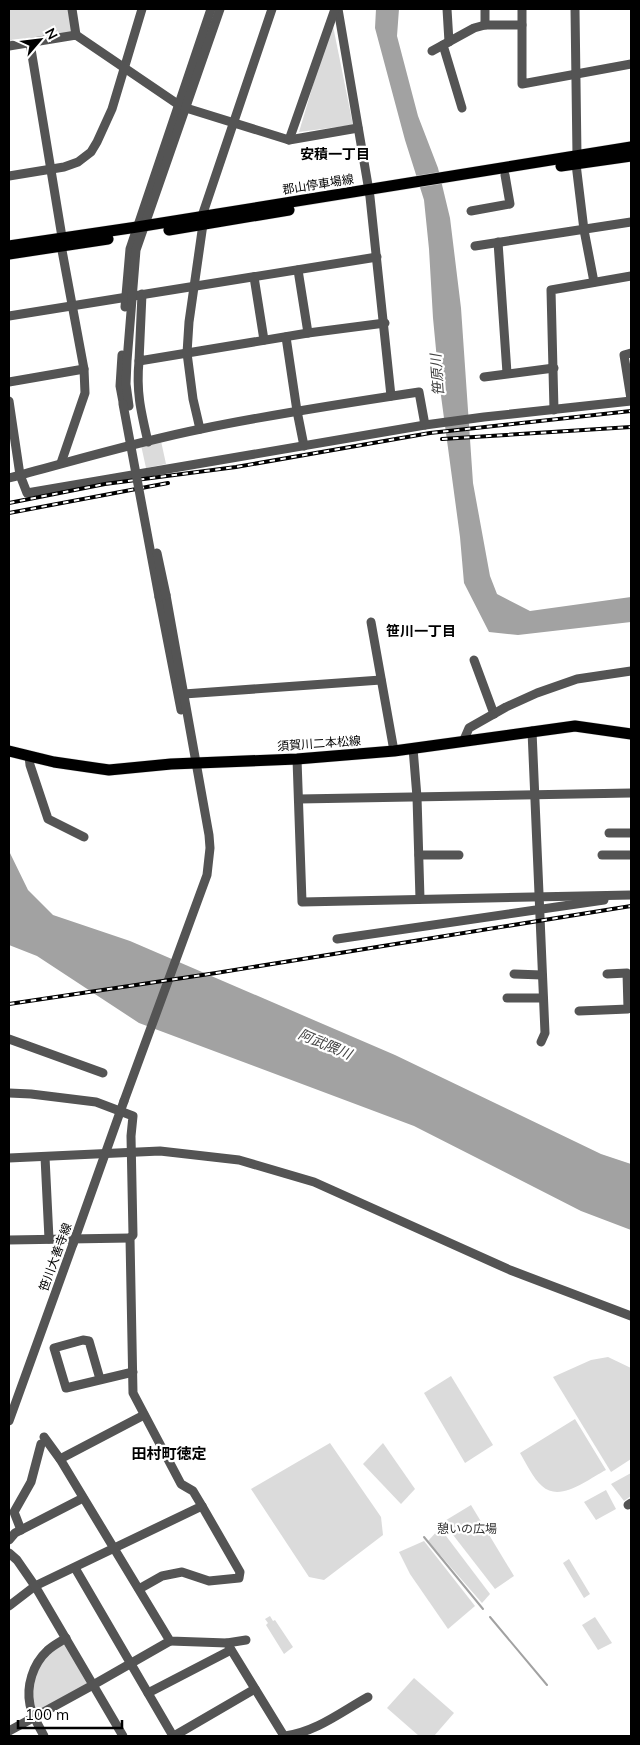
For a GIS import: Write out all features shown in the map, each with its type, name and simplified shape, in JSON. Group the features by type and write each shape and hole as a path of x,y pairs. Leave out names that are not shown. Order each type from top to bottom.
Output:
{"main road":[{"name":"郡山停車場線","path":"462,178 505,175 631,147"},
{"name":"郡山停車場線","path":"9,246 140,230 577,160 631,156"},
{"name":"郡山停車場線","path":"9,254 62,241"},
{"name":"須賀川二本松線","path":"9,751 75,766 109,770 297,759 394,751 575,726 631,734"}],"street":[{"path":"72,9 76,35"},
{"path":"9,176 51,170 78,162 91,152 112,110 142,9"},
{"path":"183,107 211,9"},
{"path":"195,764 183,721 162,596 126,405 120,386 129,296 140,230 220,9"},
{"path":"200,429 193,399 187,353 189,322 203,220 272,9"},
{"path":"289,140 336,9"},
{"path":"336,9 369,193 392,396"},
{"path":"447,9 446,43 462,108"},
{"path":"485,9 485,25"},
{"path":"522,9 522,84 631,64"},
{"path":"575,9 577,160 584,230 594,282"},
{"path":"432,51 474,28 485,25 522,25"},
{"path":"9,46 76,35 183,107 289,140 358,128"},
{"path":"30,42 84,369 85,393 61,463"},
{"path":"471,211 510,204 505,175"},
{"path":"475,246 631,222"},
{"path":"498,242 507,374"},
{"path":"9,316 377,257"},
{"path":"298,270 308,333"},
{"path":"554,410 551,290 631,276"},
{"path":"254,277 264,340"},
{"path":"142,294 137,381 138,402 148,442"},
{"path":"139,361 308,333 384,323"},
{"path":"286,337 296,411 304,446"},
{"path":"9,401 11,435 20,475 27,493 427,425 631,400 624,355 631,353"},
{"path":"484,376 554,368"},
{"path":"9,382 84,369"},
{"path":"9,478 61,463 200,429 296,411 419,392 427,425"},
{"path":"162,596 184,694 195,764"},
{"path":"371,622 394,751"},
{"path":"474,660 494,714"},
{"path":"463,742 469,728 537,693 577,679 631,671"},
{"path":"184,694 381,680"},
{"path":"532,731 545,1032 541,1042"},
{"path":"413,748 417,797 420,899"},
{"path":"29,756 30,765 48,819 84,837"},
{"path":"297,759 302,902 631,895"},
{"name":"笹川大善寺線","path":"9,1421 207,875 209,835 195,764"},
{"path":"299,799 631,794"},
{"path":"609,833 631,832"},
{"path":"418,855 459,855"},
{"path":"602,855 631,855"},
{"path":"337,939 601,901 611,896"},
{"path":"579,1011 628,1009 630,992 627,973 607,974"},
{"path":"514,974 542,975"},
{"path":"507,998 543,998"},
{"path":"9,1039 103,1073"},
{"path":"9,1093 96,1102 133,1116 130,1136 133,1235 130,1238 133,1393 181,1484 193,1491 240,1572 239,1578 209,1581 182,1572 162,1576 139,1589"},
{"path":"9,1158 131,1152 182,1153 239,1160 314,1182 510,1270 631,1316"},
{"path":"45,1156 49,1239"},
{"path":"9,1240 130,1238"},
{"path":"100,1379 89,1341 82,1340 54,1348 66,1388 133,1372"},
{"path":"60,1459 144,1415"},
{"path":"21,1530 14,1512 31,1482 43,1441 60,1459 170,1641"},
{"path":"9,1540 14,1533 83,1498"},
{"path":"9,1606 35,1586 114,1550 202,1506"},
{"path":"9,1553 17,1560 35,1586 123,1736"},
{"path":"75,1568 173,1736 255,1689"},
{"path":"44,1736 29,1704 31,1675 40,1658 48,1649 66,1638"},
{"path":"148,1693 229,1646 246,1640"},
{"path":"9,1731 93,1686 170,1641 229,1646"},
{"path":"229,1646 284,1736 300,1734 318,1726 368,1696"}],"green space":[{"path":"9,9 69,9 72,33 9,41"},
{"path":"332,21 353,125 299,132"},
{"path":"161,441 166,464 146,468 141,445"},
{"path":"608,1357 631,1368 631,1459 611,1472 553,1377 591,1360"},
{"path":"451,1376 493,1445 465,1463 424,1393"},
{"path":"575,1419 606,1470 574,1488 557,1492 549,1491 536,1479 520,1453"},
{"path":"330,1443 381,1517 383,1535 324,1580 309,1577 251,1489"},
{"path":"383,1443 415,1489 401,1504 363,1464"},
{"path":"631,1473 631,1496 624,1501 611,1484"},
{"path":"606,1490 616,1509 596,1520 584,1502"},
{"name":"憩いの広場","path":"471,1505 514,1576 495,1589 443,1522"},
{"path":"440,1528 490,1594 482,1603 428,1541"},
{"path":"424,1541 475,1606 448,1629 410,1574 399,1552"},
{"path":"569,1559 590,1594 584,1598 563,1563"},
{"path":"270,1616 273,1621 275,1620 293,1647 284,1654 266,1625 268,1623 265,1619"},
{"path":"595,1617 612,1643 598,1650 582,1625"},
{"path":"65,1643 87,1684 35,1712 32,1700 33,1681 41,1660"},
{"path":"414,1678 454,1713 434,1736 419,1736 387,1708"}],"water":[{"path":"376,9 399,9 397,36 418,116 438,168 450,218 461,308 473,483 490,576 497,594 530,611 631,597 631,622 518,635 489,632 464,583 460,537 439,381 424,200 405,140 375,28"},
{"name":"阿武隈川","path":"9,851 28,890 53,915 130,941 395,1055 601,1154 631,1164 631,1230 581,1211 414,1126 139,1023 37,956 9,945"}],"waterway":[{"path":"424,1537 483,1609"},
{"path":"490,1617 547,1685"}],"railway":[{"path":"9,503 105,484 236,467 430,433 631,411"},
{"path":"442,439 631,427"},
{"path":"9,513 168,483"},
{"path":"9,1004 216,973 631,906"}],"district":[{"name":"安積一丁目","path":"335,154"},
{"name":"笹川一丁目","path":"421,631"},
{"name":"田村町徳定","path":"169,1453"}],"water label":[{"name":"笹原川","path":"437,375"}]}
